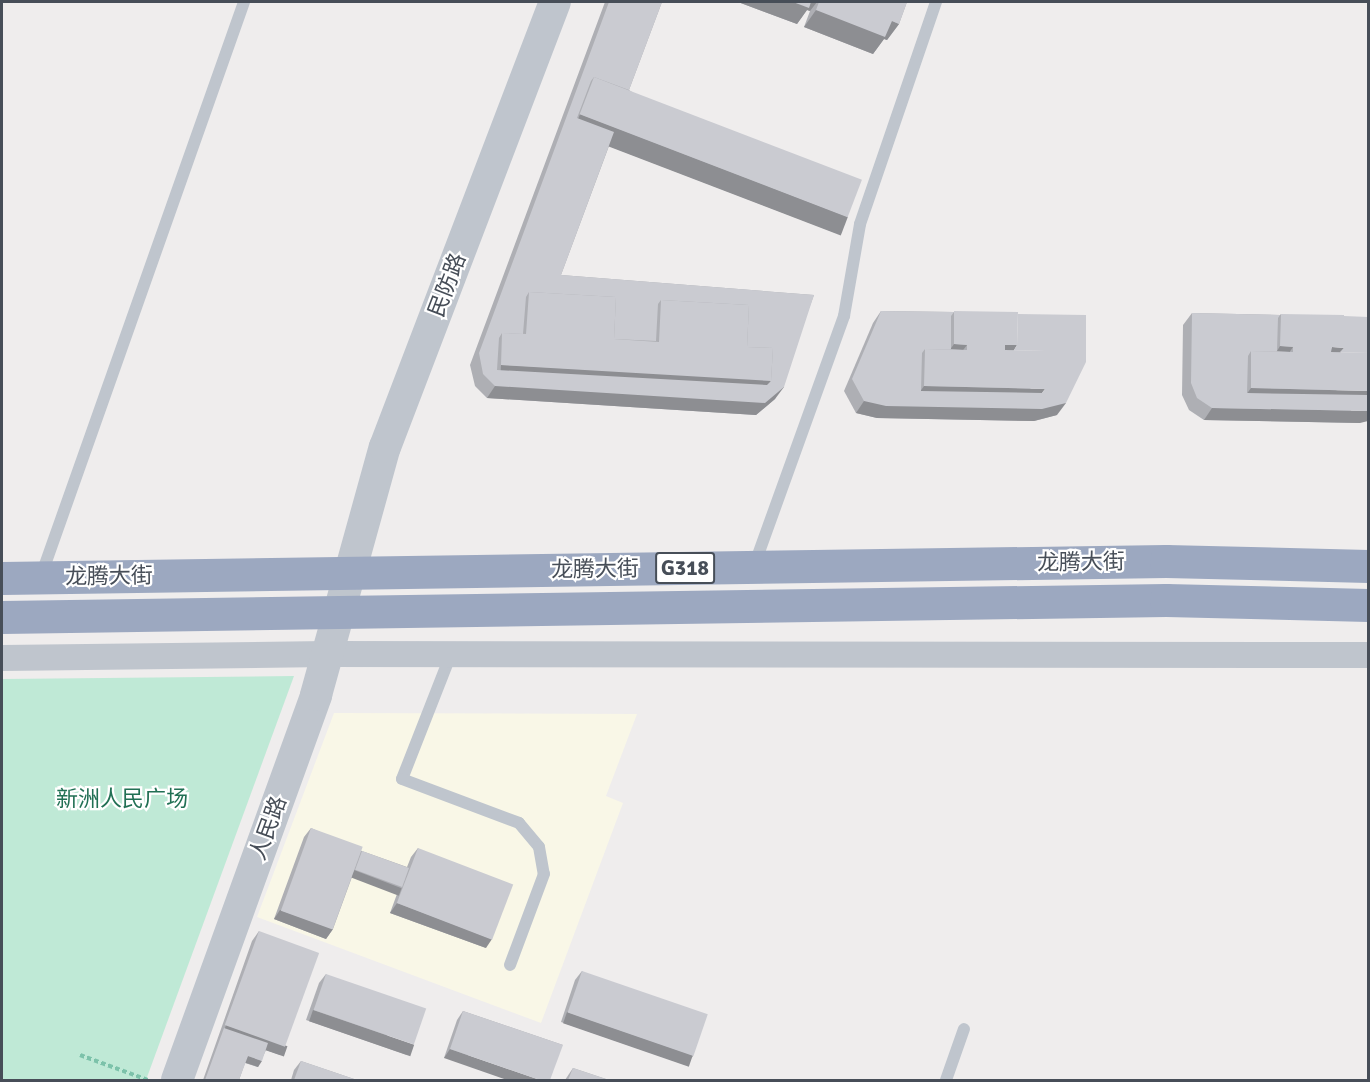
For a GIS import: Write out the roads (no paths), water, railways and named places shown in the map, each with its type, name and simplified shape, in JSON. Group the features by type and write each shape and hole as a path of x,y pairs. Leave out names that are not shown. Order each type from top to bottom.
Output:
{"highway":[{"name":"龙腾大街","path":"2,578 1166,561 1368,566"},
{"name":"龙腾大街","path":"2,617 1166,600 1368,604"}],"street":[{"name":"民防路","path":"350,573 385,447 555,2"},
{"name":"人民路","path":"177,1080 327,654 350,573"},
{"path":"2,658 327,654 1368,656"}],"lane":[{"path":"40,577 244,2"},
{"path":"754,567 844,316 860,224 936,2"},
{"path":"451,654 402,779 519,823 538,847 544,874 510,965"},
{"path":"946,1080 964,1029"}],"park label":[{"name":"新洲人民广场","path":"122,799"}]}
